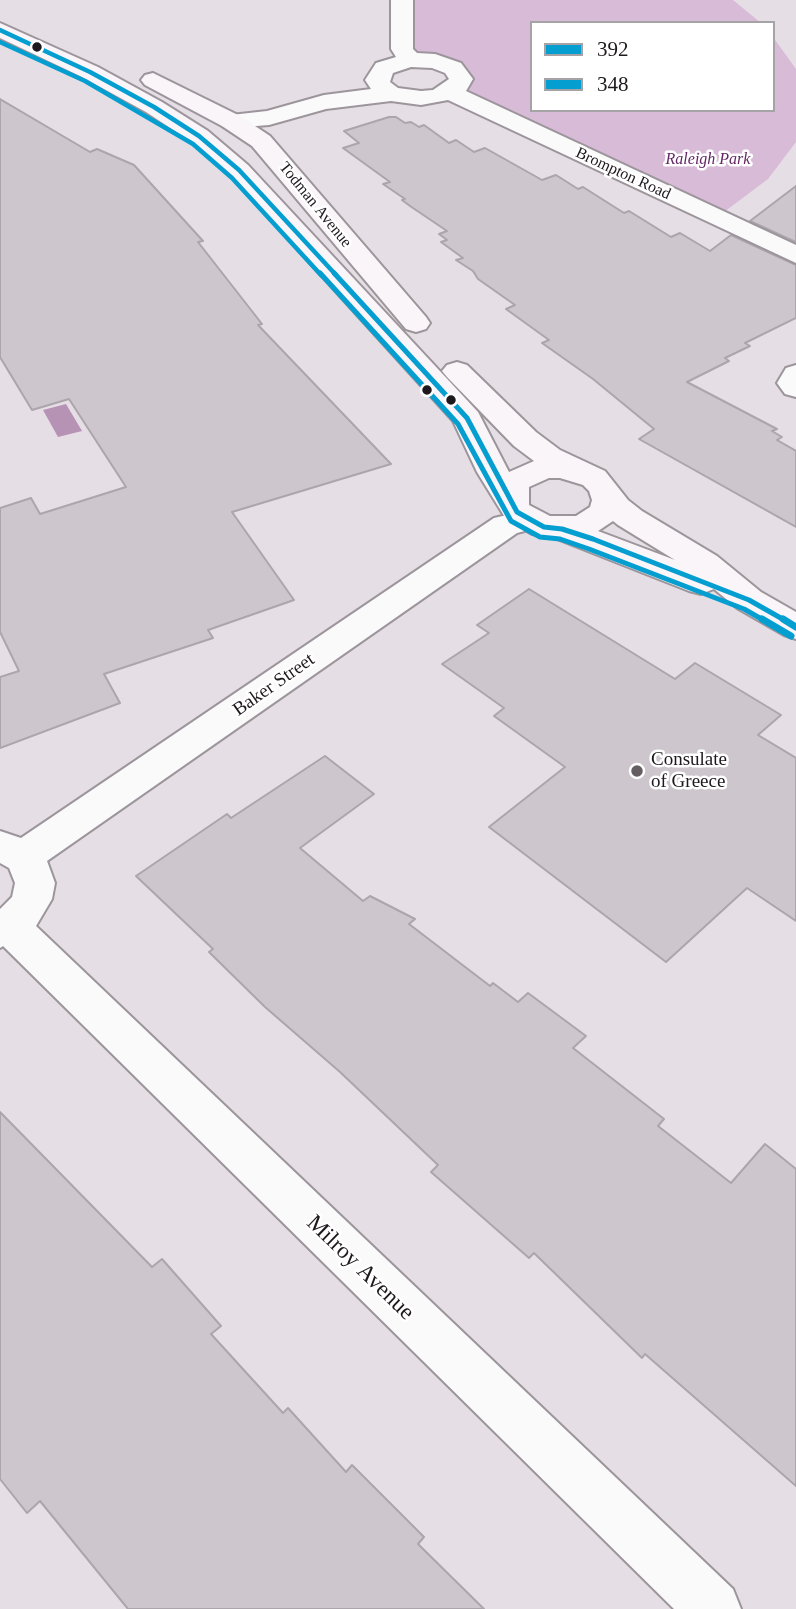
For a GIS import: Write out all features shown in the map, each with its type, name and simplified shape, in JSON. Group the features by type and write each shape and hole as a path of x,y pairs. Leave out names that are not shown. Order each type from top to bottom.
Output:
{"main road":[{"name":"Todman Avenue","path":"4,20 199,136 255,187 467,418 519,511"},
{"name":"Todman Avenue","path":"4,20 231,121 255,136 275,155 316,208 476,393 525,439 549,457 591,480 629,518 705,564 749,600"},
{"path":"123,90 152,97 192,116 231,121"},
{"path":"231,121 224,127 224,136 250,164 255,187"},
{"path":"562,468 591,480 608,500 605,511 595,520 562,529 544,527 519,511 511,490 517,480 529,473 562,468"},
{"name":"Todman Avenue","path":"562,529 749,600 796,627"}],"street":[{"path":"402,0 402,49 410,60"},
{"path":"231,121 269,118 386,83 421,98 450,92 458,86 461,79 453,68 435,61 410,60 389,65 386,83"},
{"name":"Brompton Road","path":"450,92 796,254"},
{"path":"796,374 792,383 796,388"},
{"name":"Baker Street","path":"11,851 506,525 519,511"},
{"path":"5,929 24,913 32,899 35,883 32,869 11,851"},
{"name":"Milroy Avenue","path":"5,929 713,1609"}],"green space":[{"name":"Raleigh Park","path":"402,0 733,0 759,21 530,21 530,112 775,112 775,40 796,69 796,142 768,179 716,218 450,92 459,74 410,60"}],"shaded area":[{"path":"66,404 82,431 58,437 43,410"}],"building":[{"path":"0,99 90,152 97,149 134,165 203,241 198,242 262,324 258,325 391,464 232,512 294,600 208,630 213,638 104,674 120,703 0,748 0,677 19,671 0,632 0,508 31,498 40,514 126,487 69,399 32,410 0,357"},
{"path":"396,117 405,123 411,122 419,127 424,125 449,143 456,140 474,152 485,148 542,180 556,175 578,189 583,187 624,213 629,211 671,237 680,233 710,251 731,235 796,265 796,318 745,343 750,346 725,358 729,361 687,382 777,429 772,431 782,437 777,440 796,451 796,527 639,439 654,429 593,379 542,343 549,340 506,309 515,305 456,260 463,258 441,242 447,240 439,234 447,231 402,200 405,199 383,184 390,182 343,148 359,143 344,131"},
{"path":"796,186 796,242 750,221"},
{"path":"529,589 675,679 695,663 781,715 758,735 796,758 796,921 747,888 666,962 489,827 565,767 494,716 504,708 442,664 489,633 477,625"},
{"path":"325,756 374,794 300,848 363,901 370,896 415,919 409,924 490,986 493,983 518,1002 528,993 586,1036 573,1048 664,1119 658,1126 731,1183 765,1144 796,1169 796,1486 645,1354 642,1358 534,1253 529,1258 431,1172 438,1165 340,1072 265,1007 209,952 213,949 136,876 227,814 231,818"},
{"path":"0,1112 152,1267 162,1259 221,1326 211,1334 283,1413 288,1408 346,1472 352,1465 424,1537 418,1544 484,1609 128,1609 40,1501 27,1513 0,1479"}],"transit line":[{"name":"392","path":"0,30 90,72 154,107 199,136 239,170 467,418 517,512 544,527 562,529 593,539 749,600 796,627"},
{"name":"348","path":"0,42 85,81 149,116 193,144 232,178 458,424 511,521 540,537 560,539 589,549 744,609 791,636"}],"place":[{"name":"Consulate of Greece","path":"637,771"}]}
